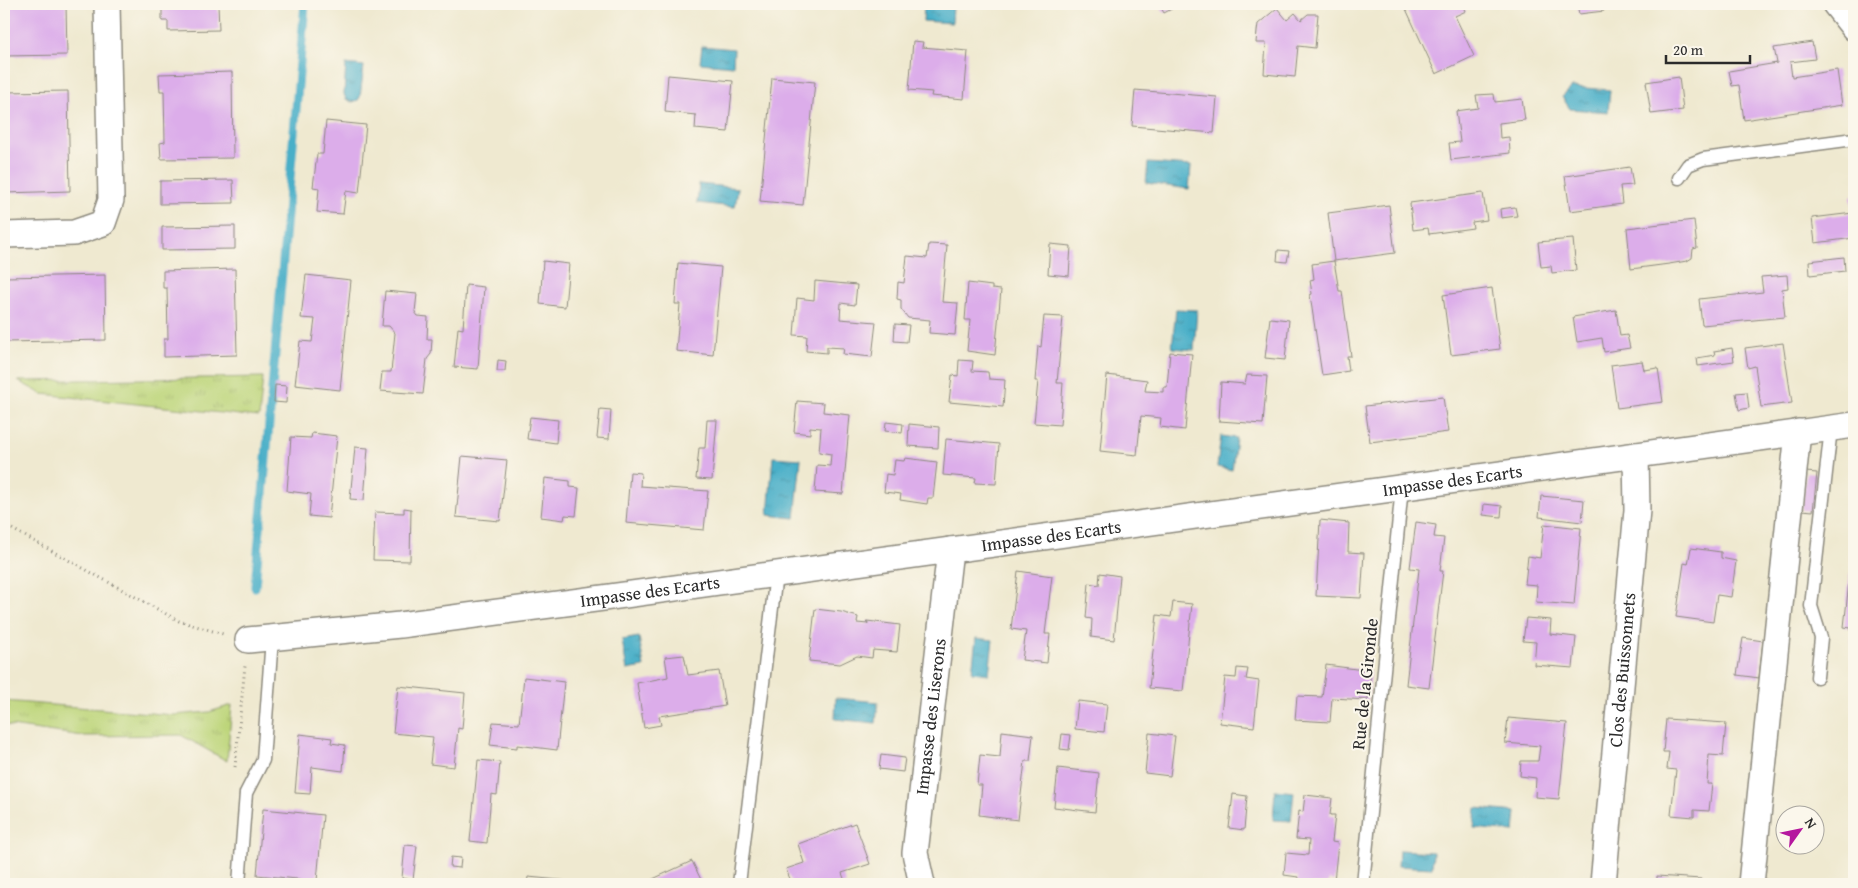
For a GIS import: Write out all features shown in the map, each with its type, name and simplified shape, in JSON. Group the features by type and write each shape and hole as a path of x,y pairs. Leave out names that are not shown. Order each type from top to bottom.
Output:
{"street":[{"path":"4,235 74,233 103,224 111,200 107,4"},
{"path":"1836,4 1854,28"},
{"name":"Impasse des Ecarts","path":"248,640 400,625 1843,426"},
{"path":"1751,884 1798,432"},
{"name":"Clos des Buissonnets","path":"1603,884 1637,510 1636,455"},
{"name":"Impasse des Liserons","path":"922,884 915,853 950,550"}],"lane":[{"path":"1679,178 1688,165 1703,158 1854,139"},
{"path":"1816,677 1821,638 1810,606 1843,426"},
{"name":"Rue de la Gironde","path":"1363,884 1402,487"},
{"path":"739,884 776,574"},
{"path":"239,884 246,793 263,760 272,638"}],"path":[{"path":"4,523 178,621 248,640 235,770"}],"green space":[{"path":"263,377 259,417 42,394 18,381"},
{"path":"4,701 174,715 209,712 232,705 227,761 181,735 83,736 4,725"}],"water":[{"path":"924,4 953,6 952,23 923,21"},
{"path":"702,46 734,49 733,66 700,63"},
{"path":"346,64 364,66 360,97 352,102 346,99 344,94"},
{"path":"1572,87 1610,90 1608,112 1570,109 1562,97"},
{"path":"1148,163 1191,166 1189,189 1146,183"},
{"path":"699,184 738,188 735,207 697,203"},
{"path":"1176,309 1197,310 1194,350 1172,348"},
{"path":"1221,436 1236,438 1232,470 1217,467"},
{"path":"773,457 801,459 795,518 768,515"},
{"path":"639,637 644,667 627,670 622,640"},
{"path":"976,638 993,640 989,674 972,672"},
{"path":"836,698 878,702 876,723 835,719"},
{"path":"1275,790 1294,792 1291,821 1273,820"},
{"path":"1476,808 1516,812 1514,832 1474,828"},
{"path":"1399,850 1433,852 1432,868 1398,866"}],"building":[{"path":"4,4 66,4 67,55 4,56"},
{"path":"162,4 218,4 219,30 168,31 168,21 162,21"},
{"path":"1159,4 1181,4 1164,13"},
{"path":"1418,4 1463,4 1466,11 1455,16 1474,56 1436,74 1406,9"},
{"path":"1577,4 1604,4 1604,11 1579,14"},
{"path":"1277,8 1287,20 1295,13 1301,20 1308,14 1318,14 1315,48 1298,46 1295,77 1264,74 1266,43 1256,43 1258,24"},
{"path":"913,41 923,42 922,47 968,51 964,99 931,96 932,92 909,90"},
{"path":"1812,42 1815,59 1790,62 1792,77 1837,70 1842,105 1744,120 1739,85 1732,86 1729,71 1777,63 1774,48"},
{"path":"232,72 233,158 161,159 160,143 165,142 164,91 160,91 159,74"},
{"path":"668,75 733,81 728,132 695,129 696,115 665,112"},
{"path":"1679,77 1683,110 1651,114 1646,82"},
{"path":"772,78 815,82 803,205 760,201"},
{"path":"1135,90 1217,97 1214,133 1132,126"},
{"path":"68,91 70,191 5,193 4,92"},
{"path":"1494,94 1495,102 1522,99 1525,120 1499,123 1500,138 1509,137 1510,153 1451,160 1449,143 1460,142 1456,111 1478,108 1476,95"},
{"path":"326,121 366,125 359,193 346,191 343,214 317,212 319,188 313,187 317,154 323,154"},
{"path":"1630,167 1633,185 1620,186 1622,204 1570,211 1565,176"},
{"path":"233,180 234,203 160,204 160,181"},
{"path":"1483,193 1487,220 1472,222 1473,228 1429,234 1428,228 1413,230 1410,203"},
{"path":"1854,196 1854,238 1815,243 1812,218 1853,213 1851,197"},
{"path":"1389,205 1395,253 1334,261 1328,213"},
{"path":"1515,207 1517,216 1501,218 1500,209"},
{"path":"1694,220 1697,248 1693,249 1692,258 1687,261 1631,269 1627,228"},
{"path":"235,226 235,249 162,250 162,227"},
{"path":"1573,239 1576,270 1552,273 1551,266 1541,267 1538,242"},
{"path":"929,244 947,245 942,302 958,303 955,335 929,333 930,320 908,318 901,309 901,300 897,299 898,282 904,283 907,256 927,258"},
{"path":"1050,244 1071,246 1069,276 1048,274"},
{"path":"1278,250 1289,251 1287,262 1277,261"},
{"path":"1844,257 1845,271 1810,275 1809,261"},
{"path":"543,261 569,264 565,307 540,304"},
{"path":"1334,261 1339,291 1342,291 1351,356 1347,356 1349,371 1322,375 1310,295 1312,294 1310,280 1314,279 1312,264"},
{"path":"678,263 721,267 713,355 676,351 680,304 675,304"},
{"path":"235,269 237,355 164,357 164,339 168,339 167,288 163,288 163,271"},
{"path":"105,275 106,340 6,342 5,277"},
{"path":"306,275 351,280 340,390 295,385 300,341 312,342 315,319 301,318"},
{"path":"1787,275 1788,288 1782,289 1785,317 1702,325 1699,299 1763,292 1761,277"},
{"path":"815,281 857,285 855,305 841,303 840,319 876,322 872,357 843,354 844,348 827,347 827,353 806,351 807,336 794,335 797,298 814,300"},
{"path":"968,283 992,286 992,289 1001,290 995,355 967,351 970,320 965,320"},
{"path":"466,285 484,287 478,369 454,367 458,328 463,329"},
{"path":"1492,288 1500,349 1451,355 1443,295"},
{"path":"385,291 417,294 415,312 418,316 428,317 427,339 432,339 431,354 427,359 423,394 380,391 382,372 391,372 395,333 389,326 382,326"},
{"path":"1616,310 1620,336 1627,335 1630,348 1604,352 1602,338 1577,342 1573,317"},
{"path":"1044,316 1063,317 1057,383 1063,383 1060,425 1034,423 1038,381 1035,381 1038,346 1041,347"},
{"path":"1270,318 1289,320 1285,360 1265,358"},
{"path":"895,324 909,325 907,342 894,341"},
{"path":"1783,343 1792,403 1761,407 1755,366 1748,368 1745,348"},
{"path":"1732,348 1734,361 1698,366 1697,358 1715,355 1714,351"},
{"path":"1170,352 1192,354 1185,430 1160,427 1161,418 1141,416 1137,455 1100,451 1107,375 1147,380 1145,391 1163,392 1163,387 1167,387"},
{"path":"498,360 506,361 505,371 497,371"},
{"path":"959,360 973,361 972,371 988,372 989,379 1005,380 1003,407 949,402 952,375 958,376"},
{"path":"1642,361 1644,370 1658,368 1663,402 1617,408 1611,365"},
{"path":"1247,375 1267,376 1263,424 1219,421 1221,382 1245,384"},
{"path":"275,385 287,386 286,403 274,402"},
{"path":"1747,392 1749,408 1739,410 1736,393"},
{"path":"1443,397 1448,432 1370,442 1365,406"},
{"path":"797,401 824,403 823,412 850,415 843,494 815,492 817,465 830,466 831,454 819,452 821,428 810,427 810,434 794,432"},
{"path":"600,409 611,410 609,439 597,438"},
{"path":"530,417 558,420 556,443 527,439"},
{"path":"707,420 717,420 712,480 696,479 699,448 705,448"},
{"path":"886,422 903,424 902,433 885,431"},
{"path":"909,424 939,427 938,448 908,446"},
{"path":"312,433 337,436 329,518 309,516 311,494 287,491 291,437 311,438"},
{"path":"946,439 999,444 996,484 975,483 976,478 943,475"},
{"path":"355,447 368,448 364,500 350,499"},
{"path":"462,456 507,460 500,521 456,517"},
{"path":"905,458 937,462 933,498 928,498 927,504 900,500 901,494 884,492 886,474 893,475 895,460 904,461"},
{"path":"630,472 641,473 640,486 708,491 704,530 626,523"},
{"path":"1806,472 1817,473 1813,511 1802,510"},
{"path":"545,478 570,481 570,487 579,488 576,516 565,515 564,520 541,517"},
{"path":"1541,496 1584,500 1582,522 1539,517"},
{"path":"1484,504 1502,506 1501,517 1483,515"},
{"path":"404,508 411,509 410,561 373,560 375,512 404,513"},
{"path":"1320,520 1349,523 1348,552 1364,553 1361,598 1316,596"},
{"path":"1416,522 1436,525 1434,537 1444,538 1440,571 1443,571 1429,688 1406,685 1419,569 1410,568"},
{"path":"1544,524 1581,528 1574,605 1536,602 1537,585 1525,584 1528,556 1540,558"},
{"path":"1691,548 1721,552 1721,558 1736,561 1731,597 1717,595 1713,622 1676,617 1684,563 1688,564"},
{"path":"1018,571 1052,576 1045,634 1050,634 1047,663 1022,660 1026,631 1011,629"},
{"path":"1100,573 1120,576 1114,640 1091,637 1092,619 1086,618 1089,583 1099,585"},
{"path":"1850,573 1854,574 1854,645 1851,644 1851,628 1844,627"},
{"path":"1173,602 1192,604 1183,691 1149,688 1157,615 1171,617"},
{"path":"815,609 841,612 858,617 857,623 868,624 867,621 900,625 897,652 873,650 872,658 857,656 840,664 809,661"},
{"path":"1526,618 1551,620 1550,634 1576,637 1573,668 1534,665 1536,642 1523,641"},
{"path":"1743,638 1763,641 1759,678 1737,675"},
{"path":"684,655 688,675 719,671 725,706 659,716 661,725 644,728 637,683 668,677 665,657"},
{"path":"1326,665 1371,671 1368,700 1332,698 1330,722 1295,720 1297,696 1322,697"},
{"path":"1237,668 1248,669 1246,679 1259,681 1254,727 1220,723 1225,677 1236,678"},
{"path":"524,677 564,682 557,750 517,745 517,748 490,745 493,722 519,724"},
{"path":"398,686 465,693 462,729 458,728 454,767 430,764 433,737 393,733"},
{"path":"1078,701 1107,704 1104,732 1075,729"},
{"path":"1508,718 1567,723 1559,799 1535,797 1536,778 1520,776 1521,761 1538,761 1540,746 1505,743"},
{"path":"1666,719 1726,723 1723,756 1709,755 1707,784 1712,784 1709,811 1694,810 1694,817 1671,815 1676,770 1667,769 1669,752 1663,752"},
{"path":"1002,731 1033,735 1030,761 1025,761 1018,820 979,815 982,785 977,785 980,755 1000,757"},
{"path":"1149,733 1175,736 1170,776 1145,773"},
{"path":"300,734 332,738 331,743 345,745 343,771 312,767 310,794 295,793"},
{"path":"1062,734 1071,735 1069,750 1060,749"},
{"path":"881,755 905,758 903,772 879,769"},
{"path":"478,760 500,762 497,795 491,794 487,843 470,841"},
{"path":"1058,768 1099,773 1095,812 1054,807"},
{"path":"1233,794 1247,796 1244,830 1229,828"},
{"path":"1305,795 1332,798 1330,815 1335,815 1332,842 1338,843 1334,881 1329,880 1328,884 1297,884 1298,877 1284,875 1286,853 1308,855 1309,840 1296,839 1299,811 1303,812"},
{"path":"263,809 323,815 317,881 257,875"},
{"path":"855,823 870,864 842,873 846,884 792,884 786,869 804,863 798,844"},
{"path":"405,845 417,846 413,880 402,878"},
{"path":"451,857 461,858 460,868 450,867"},
{"path":"692,861 703,884 642,884"},
{"path":"1657,876 1701,879 1701,884 1657,884"},
{"path":"528,877 570,881 569,884 527,884"}],"waterway":[{"path":"255,587 305,4"}]}
